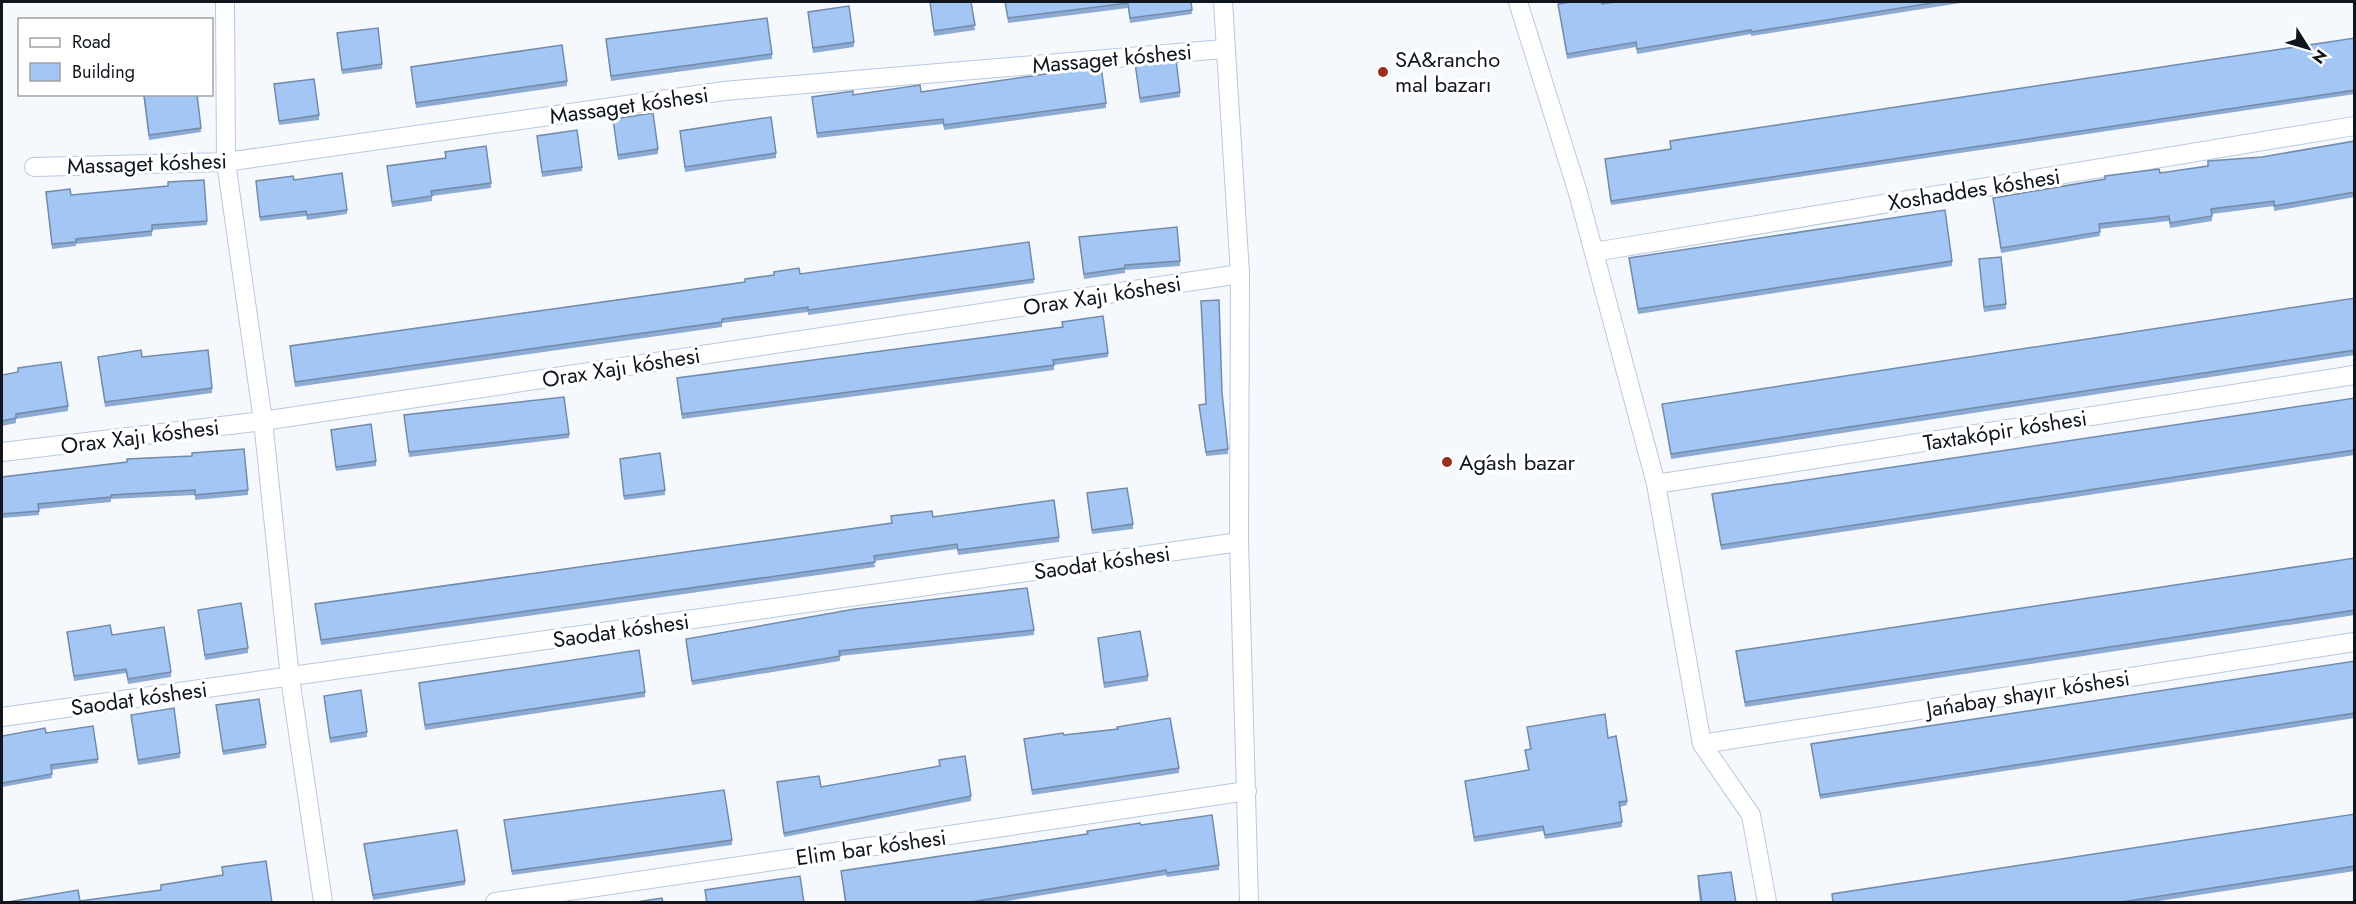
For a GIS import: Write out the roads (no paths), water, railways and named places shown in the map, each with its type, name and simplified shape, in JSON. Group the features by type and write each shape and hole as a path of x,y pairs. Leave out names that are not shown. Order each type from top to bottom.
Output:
{"street":[{"path":"225,2 226,162 263,421 290,678 323,903"},
{"path":"1223,2 1224,49 1240,274 1239,542 1249,903"},
{"path":"1518,2 1594,252 1656,484 1702,744 1750,815 1767,903"},
{"name":"Massaget kóshesi","path":"34,167 226,162 724,91 1224,49"},
{"name":"Xoshaddes kóshesi","path":"1594,252 2355,126"},
{"name":"Orax Xajı kóshesi","path":"2,452 263,421 1240,274"},
{"name":"Taxtakópir kóshesi","path":"1656,484 2355,375"},
{"name":"Saodat kóshesi","path":"2,717 1239,542"},
{"name":"Jańabay shayır kóshesi","path":"1702,744 2355,642"},
{"name":"Elim bar kóshesi","path":"495,903 1247,790"}],"place":[{"name":"SA&rancho mal bazarı","path":"1383,72"},
{"name":"Aǵash bazar","path":"1447,462"}]}
